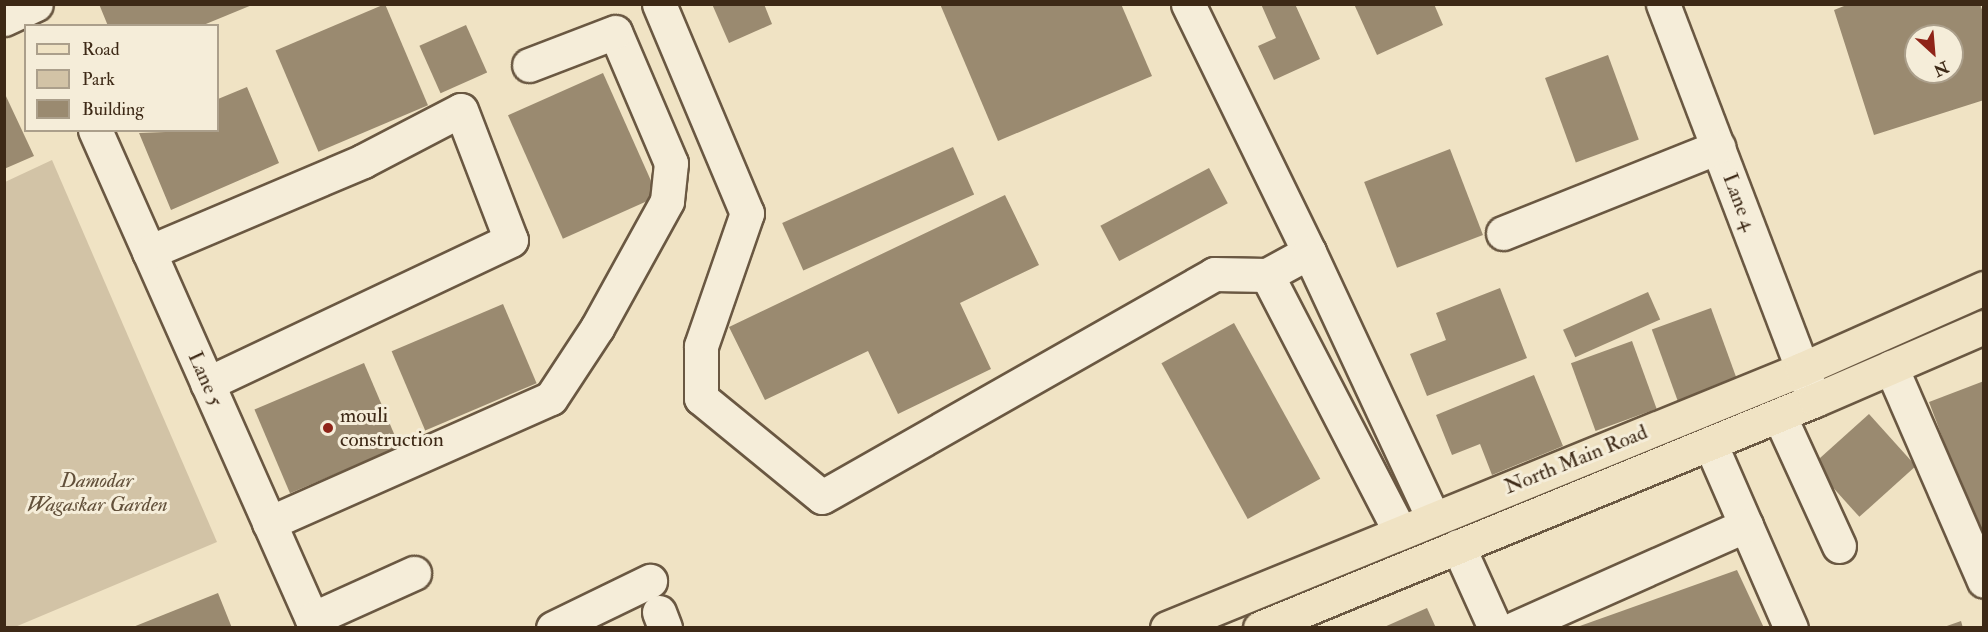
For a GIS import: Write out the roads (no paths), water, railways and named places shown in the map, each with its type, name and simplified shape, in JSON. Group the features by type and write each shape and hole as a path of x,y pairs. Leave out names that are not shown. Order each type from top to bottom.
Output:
{"main road":[{"name":"North Main Road","path":"1167,627 1802,369 1983,288"},
{"name":"North Main Road","path":"1260,627 1296,621 1458,546 1815,400 1983,327"}],"street":[{"path":"4,19 37,4 46,24"},
{"path":"659,4 747,213 701,346 701,398 822,497 1214,274 1267,275 1310,252"},
{"path":"1188,4 1310,252 1433,518"},
{"name":"Lane 4","path":"1663,4 1815,400"},
{"path":"269,523 551,398 597,328 667,201 671,163 615,32 529,65"},
{"path":"149,252 363,161 461,110 511,240 207,384"},
{"name":"Lane 5","path":"95,132 314,623"},
{"path":"1503,232 1718,147"},
{"path":"1267,275 1400,532"},
{"path":"1891,367 1983,581"},
{"path":"1779,415 1839,546"},
{"path":"1710,443 1791,627"},
{"path":"1515,627 1746,525"},
{"path":"1458,546 1495,627"},
{"path":"314,623 414,573"},
{"path":"553,627 650,581"}],"place":[{"name":"mouli construction","path":"328,428"}],"park label":[{"name":"Damodar Wagaskar Garden","path":"97,493"}]}
